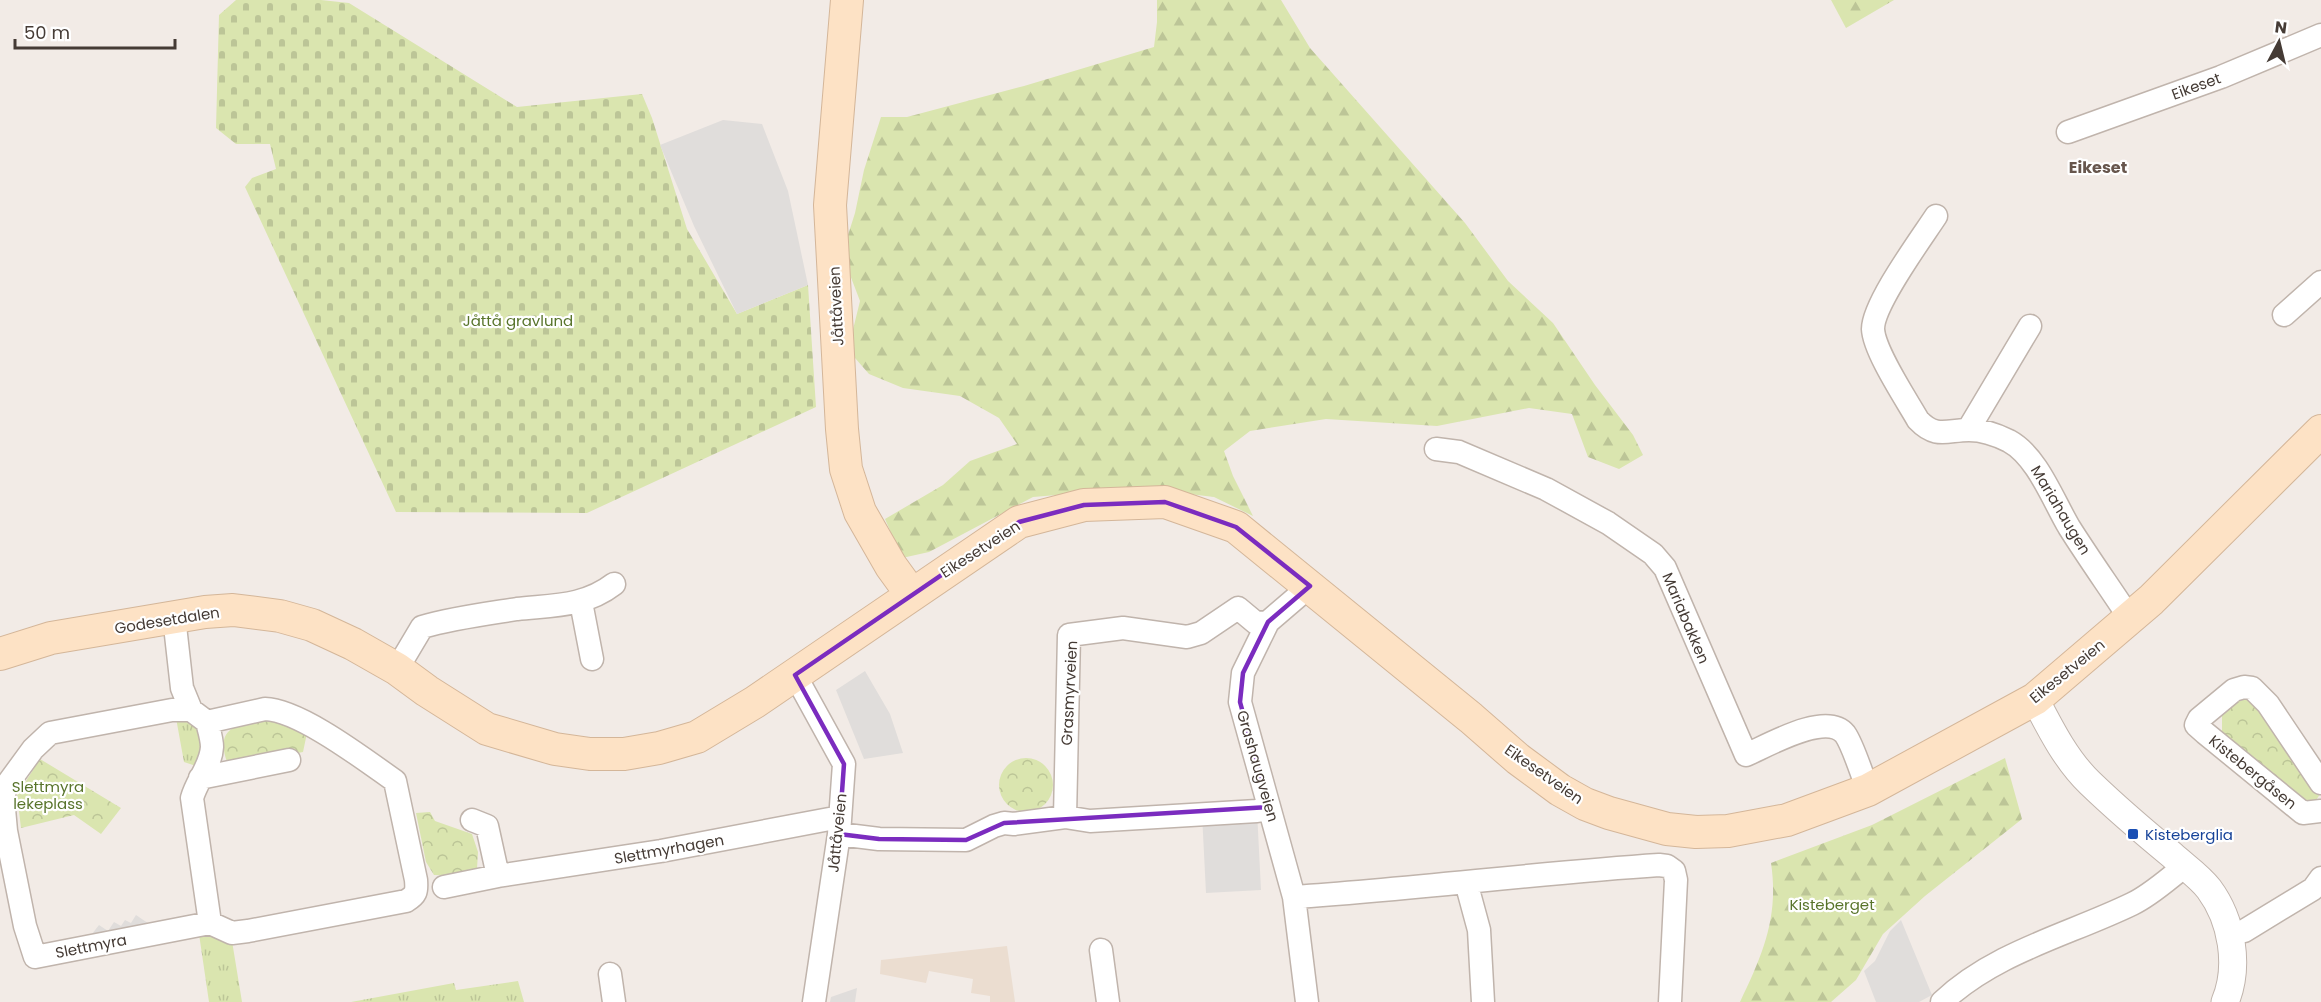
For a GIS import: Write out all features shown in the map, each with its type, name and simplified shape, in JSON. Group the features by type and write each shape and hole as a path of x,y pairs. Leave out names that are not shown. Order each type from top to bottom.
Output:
{"main road":[{"name":"Jåttåveien","path":"847,0 830,205 846,469 860,512 891,566 912,595"},
{"name":"Eikesetveien","path":"795,675 1019,522 1084,505 1165,502 1236,527 1518,759 1560,790 1585,804 1609,813 1667,829 1696,832 1728,831 1787,820 1868,790 2035,699 2133,617 2321,431"},
{"name":"Godesetdalen","path":"0,654 51,638 174,617 233,610 280,616 312,625 353,644 397,669 427,691 488,729 555,749 590,754 624,754 658,748 697,737 795,675"}],"street":[{"name":"Eikeset","path":"2068,132 2221,77 2321,35"},
{"name":"Mariahaugen","path":"1936,216 1886,295 1874,320 1873,329 1880,352 1918,420 1926,428 1935,432 1968,430 1997,436 2010,442 2025,454 2123,608 2133,617"},
{"path":"2284,315 2321,282"},
{"path":"1968,430 2030,326"},
{"name":"Mariabakken","path":"1436,449 1459,452 1546,489 1608,524 1653,554 1665,568 1746,755 1815,726 1835,728 1844,734 1868,790"},
{"path":"397,669 422,627 484,614 581,602 601,594 614,584"},
{"name":"Grashaugveien","path":"1307,1002 1294,897 1240,702 1243,673 1268,622 1310,586"},
{"path":"581,602 592,659"},
{"name":"Grasmyrveien","path":"1065,817 1069,635 1123,628 1187,637 1201,633 1238,608 1256,623 1268,622"},
{"path":"174,617 182,688 199,716 212,746 209,761 195,785 192,798 210,923"},
{"name":"Jåttåveien","path":"795,675 843,764 839,826 814,1002"},
{"name":"Kistebergåsen","path":"2321,783 2268,704 2252,688 2244,687 2234,690 2199,719 2196,725 2303,813 2321,811"},
{"path":"2035,699 2067,755 2088,782 2200,879 2220,906 2229,934 2233,958 2229,993 2225,1002"},
{"name":"Slettmyra","path":"276,709 337,741 395,781 417,892 406,901 265,929 232,933 210,923 35,957 25,926 3,813 6,786 33,748 50,733 172,710 199,716 276,709"},
{"path":"200,778 289,760"},
{"path":"1065,817 1090,821 1257,811 1269,807"},
{"name":"Slettmyrhagen","path":"444,888 498,876 839,826 879,839 966,840 1004,823 1014,824 1065,817"},
{"path":"471,820 487,825 498,876"},
{"path":"1294,897 1564,871 1667,866 1674,871 1676,880 1670,1002"},
{"path":"1942,1002 1967,993 2009,956 2134,903 2185,866"},
{"path":"2229,934 2244,931 2313,889 2321,878"},
{"path":"1466,882 1479,930 1483,1002"},
{"path":"1101,950 1108,1002"},
{"path":"610,974 614,1002"}],"highlighted area":[{"path":"1165,502 1236,527 1310,586 1268,622 1243,673 1240,702 1269,807 1004,823 966,840 879,839 839,834 844,764 795,675 1019,522 1084,505"}],"shaded area":[{"path":"723,120 762,124 788,191 808,285 737,314 694,226 660,145"},
{"path":"865,671 890,714 903,753 864,759 836,690"},
{"path":"1257,811 1261,890 1206,893 1202,814"},
{"path":"136,915 161,932 81,948 99,925 108,931 114,922 121,926 125,920 131,923"},
{"path":"1901,920 1932,995 1919,1002 1876,1002 1864,971 1875,961 1890,931"},
{"path":"1007,946 1015,1002 990,1002 990,996 971,993 973,979 929,971 926,983 880,974 881,960"},
{"path":"857,988 855,1002 830,1002 831,997"}],"green space":[{"name":"Jåttå gravlund","path":"236,0 321,0 349,3 517,107 642,94 652,118 687,229 737,314 808,285 816,407 587,513 396,512 245,187 252,178 276,169 270,144 236,144 216,128 219,15"},
{"path":"1157,0 1281,0 1310,48 1465,223 1508,281 1553,323 1595,385 1633,435 1643,455 1619,469 1588,457 1572,414 1529,408 1437,426 1326,419 1250,431 1224,451 1233,476 1253,516 1214,497 1140,488 1033,497 929,552 902,558 885,519 943,485 970,461 1017,444 999,418 960,396 903,388 869,374 848,350 860,301 842,254 855,213 864,170 881,117 907,117 1024,86 1154,47"},
{"path":"1831,0 1894,0 1846,28"},
{"path":"2250,698 2320,794 2315,802 2308,805 2222,733 2222,714 2228,704"},
{"path":"176,718 186,720 198,728 201,741 196,766 184,762"},
{"path":"273,719 307,733 303,752 235,765 227,762 224,740 228,733 242,725"},
{"path":"1021,758 1031,758 1041,762 1049,770 1053,785 1049,800 1041,808 1031,812 1021,812 1011,808 1003,800 999,790 999,780 1003,770 1011,762"},
{"name":"Kisteberget","path":"2005,758 2022,819 1925,896 1883,934 1856,980 1831,1002 1740,1002 1756,968 1771,918 1773,883 1771,863 1872,825"},
{"name":"Slettmyra lekeplass","path":"40,759 121,808 101,834 74,815 21,828 17,795"},
{"path":"430,812 435,821 472,834 478,852 477,869 460,876 434,875 426,862 416,813"},
{"path":"199,934 232,941 242,1002 209,1002"},
{"path":"518,981 524,1002 351,1002 454,983 456,990"}],"place":[{"name":"Kisteberglia","path":"2133,834"}],"district":[{"name":"Eikeset","path":"2098,167"}]}
